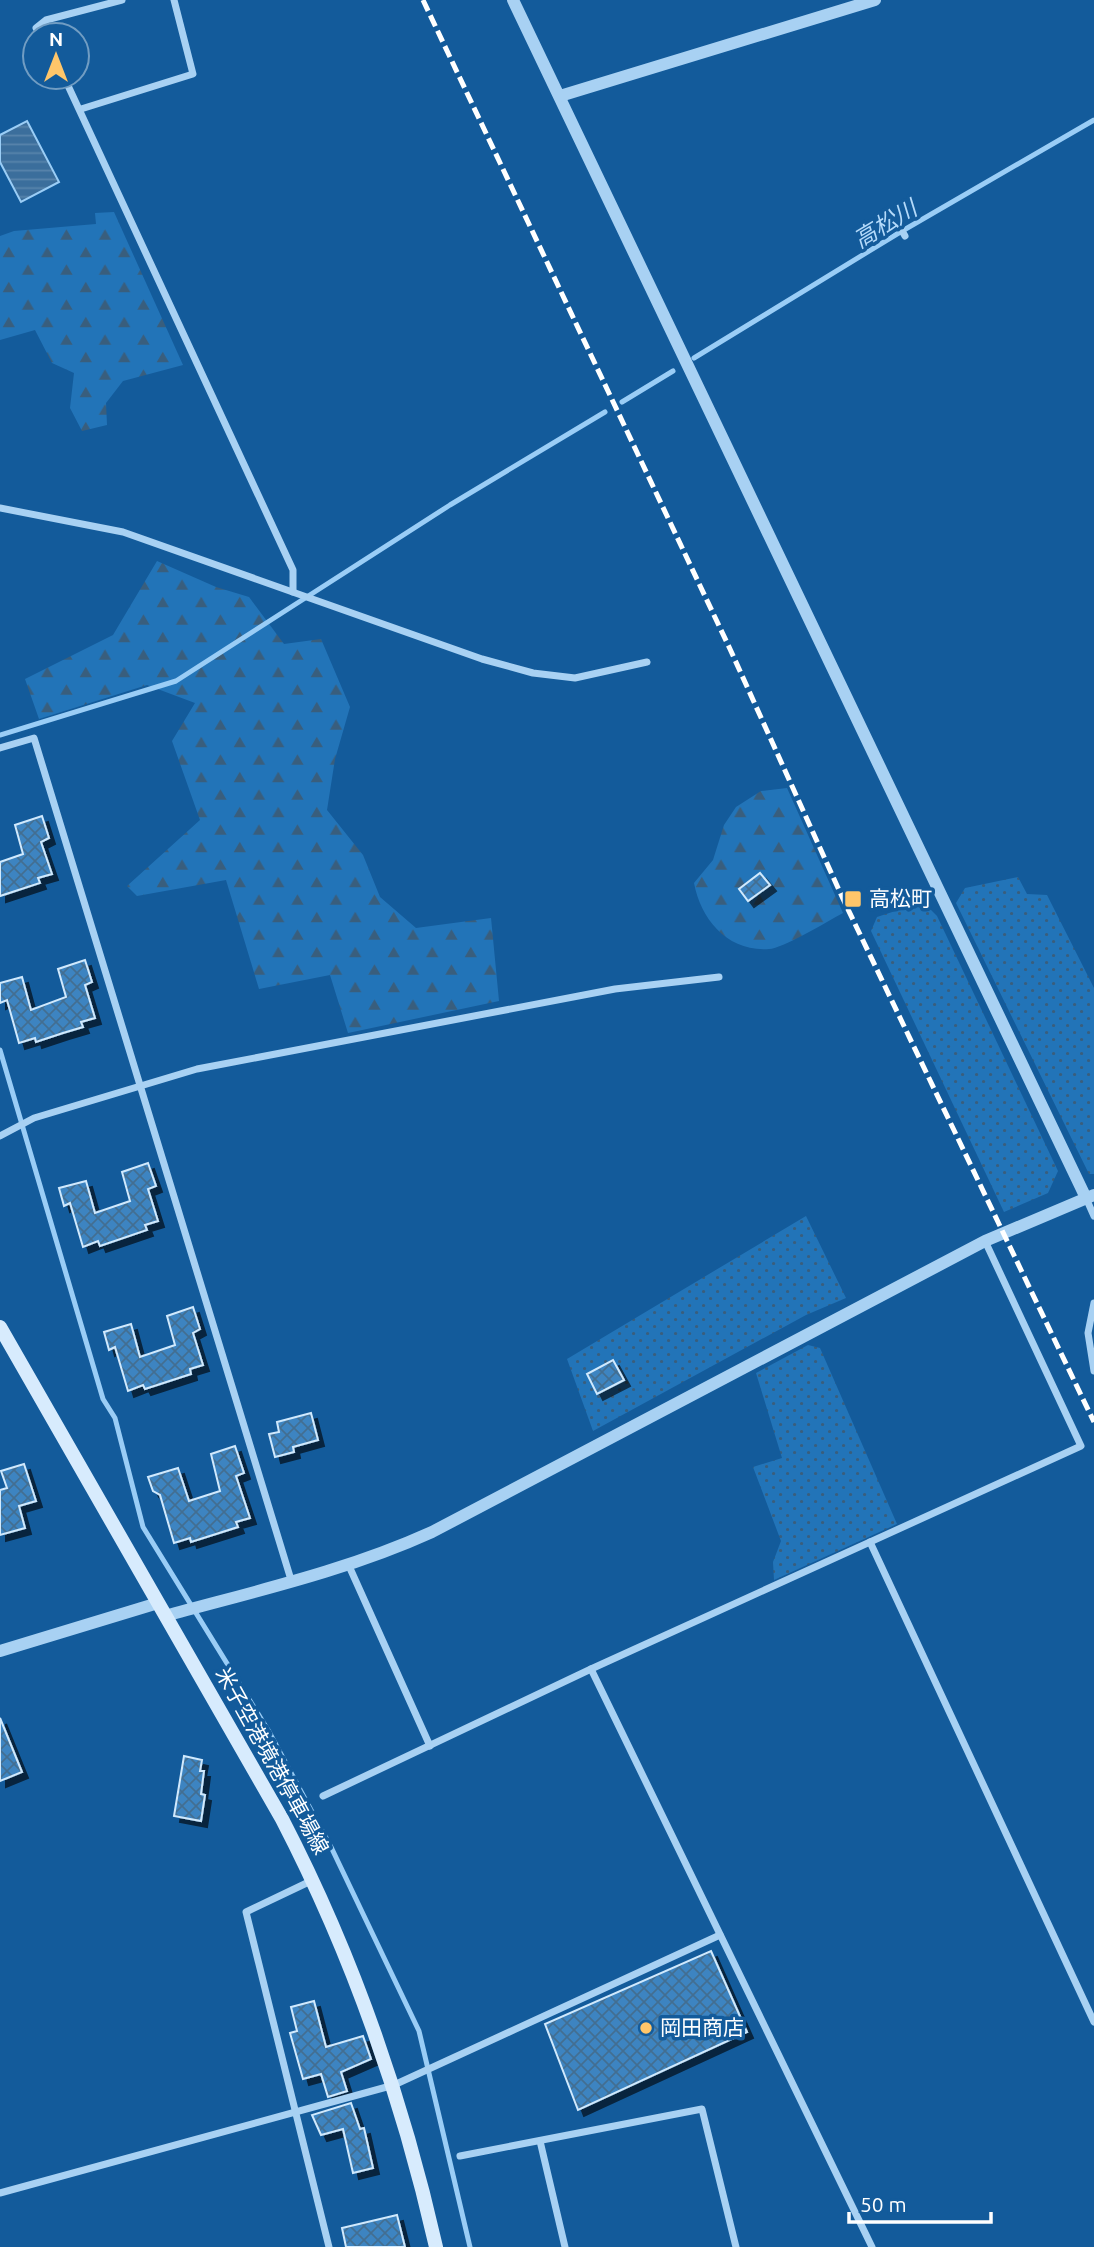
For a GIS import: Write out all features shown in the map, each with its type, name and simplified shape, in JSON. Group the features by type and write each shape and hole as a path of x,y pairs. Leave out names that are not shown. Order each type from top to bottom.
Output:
{"main road":[{"name":"米子空港境港停車場線","path":"0,1327 313,1880 365,2000 394,2085 436,2247"}],"street":[{"path":"45,21 122,0"},
{"path":"81,108 193,74 174,0"},
{"path":"513,0 1090,1196 1094,1216"},
{"path":"560,96 875,0"},
{"path":"72,91 210,397 293,570 293,592"},
{"path":"0,508 123,532 482,659 533,673 575,678 647,662"},
{"path":"0,748 34,738 293,1584"},
{"path":"0,1136 34,1118 197,1069 615,989 719,977"},
{"path":"165,1616 293,1584 349,1566 432,1532 985,1241 1090,1196"},
{"path":"323,1796 591,1669 1081,1446 985,1241"},
{"path":"1094,1303 1088,1333 1094,1371"},
{"path":"870,1542 1094,2022"},
{"path":"349,1566 430,1746"},
{"path":"0,1651 158,1602"},
{"path":"591,1669 872,2247"},
{"path":"313,1880 246,1912 329,2247"},
{"path":"0,2193 394,2085 720,1935"},
{"path":"460,2156 702,2109 736,2247"},
{"path":"540,2141 565,2247"}],"green space":[{"path":"114,212 183,365 123,381 106,403 107,425 82,431 70,408 74,373 52,363 35,330 0,340 0,236 14,231 96,224 95,213"},
{"path":"157,561 216,587 249,597 284,644 321,639 350,707 335,759 327,810 363,855 380,897 416,928 491,918 499,1001 348,1033 330,975 259,989 226,880 137,896 127,886 200,820 172,741 195,703 147,685 39,719 25,679 113,635"},
{"path":"787,788 843,913 784,945 754,949 729,939 719,931 703,909 694,883 713,860 724,825 736,807 761,791"},
{"path":"1018,877 1027,894 1047,895 1094,988 1094,1174 1089,1174 956,903 965,888"},
{"path":"923,902 937,916 1058,1171 1048,1193 1004,1212 871,931 877,917"},
{"path":"806,1216 846,1298 806,1315 593,1431 567,1359"},
{"path":"808,1345 820,1348 897,1524 774,1580 773,1562 781,1541 753,1467 782,1458 756,1373"}],"shaded area":[{"path":"27,121 59,182 21,202 0,162 0,135"}],"building":[{"path":"42,816 49,838 41,842 52,874 38,878 40,883 0,896 0,862 23,854 15,825"},
{"path":"760,873 770,885 748,901 739,889"},
{"path":"85,960 92,982 85,985 95,1018 81,1022 83,1027 36,1042 35,1038 19,1043 7,1000 0,1003 0,983 22,977 31,1010 66,997 58,969"},
{"path":"148,1163 156,1186 148,1189 158,1221 145,1225 147,1230 100,1246 98,1241 83,1247 70,1203 64,1206 59,1188 86,1181 95,1213 130,1201 122,1172"},
{"path":"193,1307 200,1329 193,1333 203,1365 190,1369 191,1374 145,1389 143,1385 128,1391 115,1347 109,1350 104,1332 131,1324 140,1357 175,1345 167,1316"},
{"path":"613,1360 624,1380 597,1394 587,1374"},
{"path":"311,1413 318,1440 293,1447 294,1452 275,1457 269,1434 279,1432 277,1422"},
{"path":"235,1446 244,1473 236,1476 250,1518 236,1522 238,1527 191,1542 190,1538 174,1543 160,1495 153,1491 148,1477 178,1468 189,1501 220,1491 211,1454"},
{"path":"24,1464 36,1501 19,1506 25,1528 0,1535 0,1490 7,1488 1,1471"},
{"path":"0,1718 22,1772 0,1781"},
{"path":"184,1756 202,1760 200,1771 204,1771 201,1794 205,1795 201,1821 174,1816"},
{"name":"岡田商店","path":"711,1951 747,2032 578,2110 545,2024"},
{"path":"314,2001 326,2047 363,2036 371,2059 341,2072 347,2091 328,2097 321,2074 303,2079 290,2033 297,2031 291,2007"},
{"path":"351,2103 360,2129 364,2128 373,2168 353,2173 343,2129 321,2135 312,2115"},
{"path":"397,2215 405,2247 346,2247 342,2228"}],"waterway":[{"name":"高松川","path":"694,358 897,234 1094,120"},
{"path":"622,402 673,371"},
{"path":"0,735 176,681 450,505 605,412"},
{"path":"0,1050 103,1399 115,1418 143,1527 268,1730 332,1849 419,2031 470,2247"}],"railway":[{"path":"423,0 730,649 844,901 1094,1422"}],"place":[{"name":"高松町","path":"853,899"},
{"name":"岡田商店","path":"646,2028"}]}
